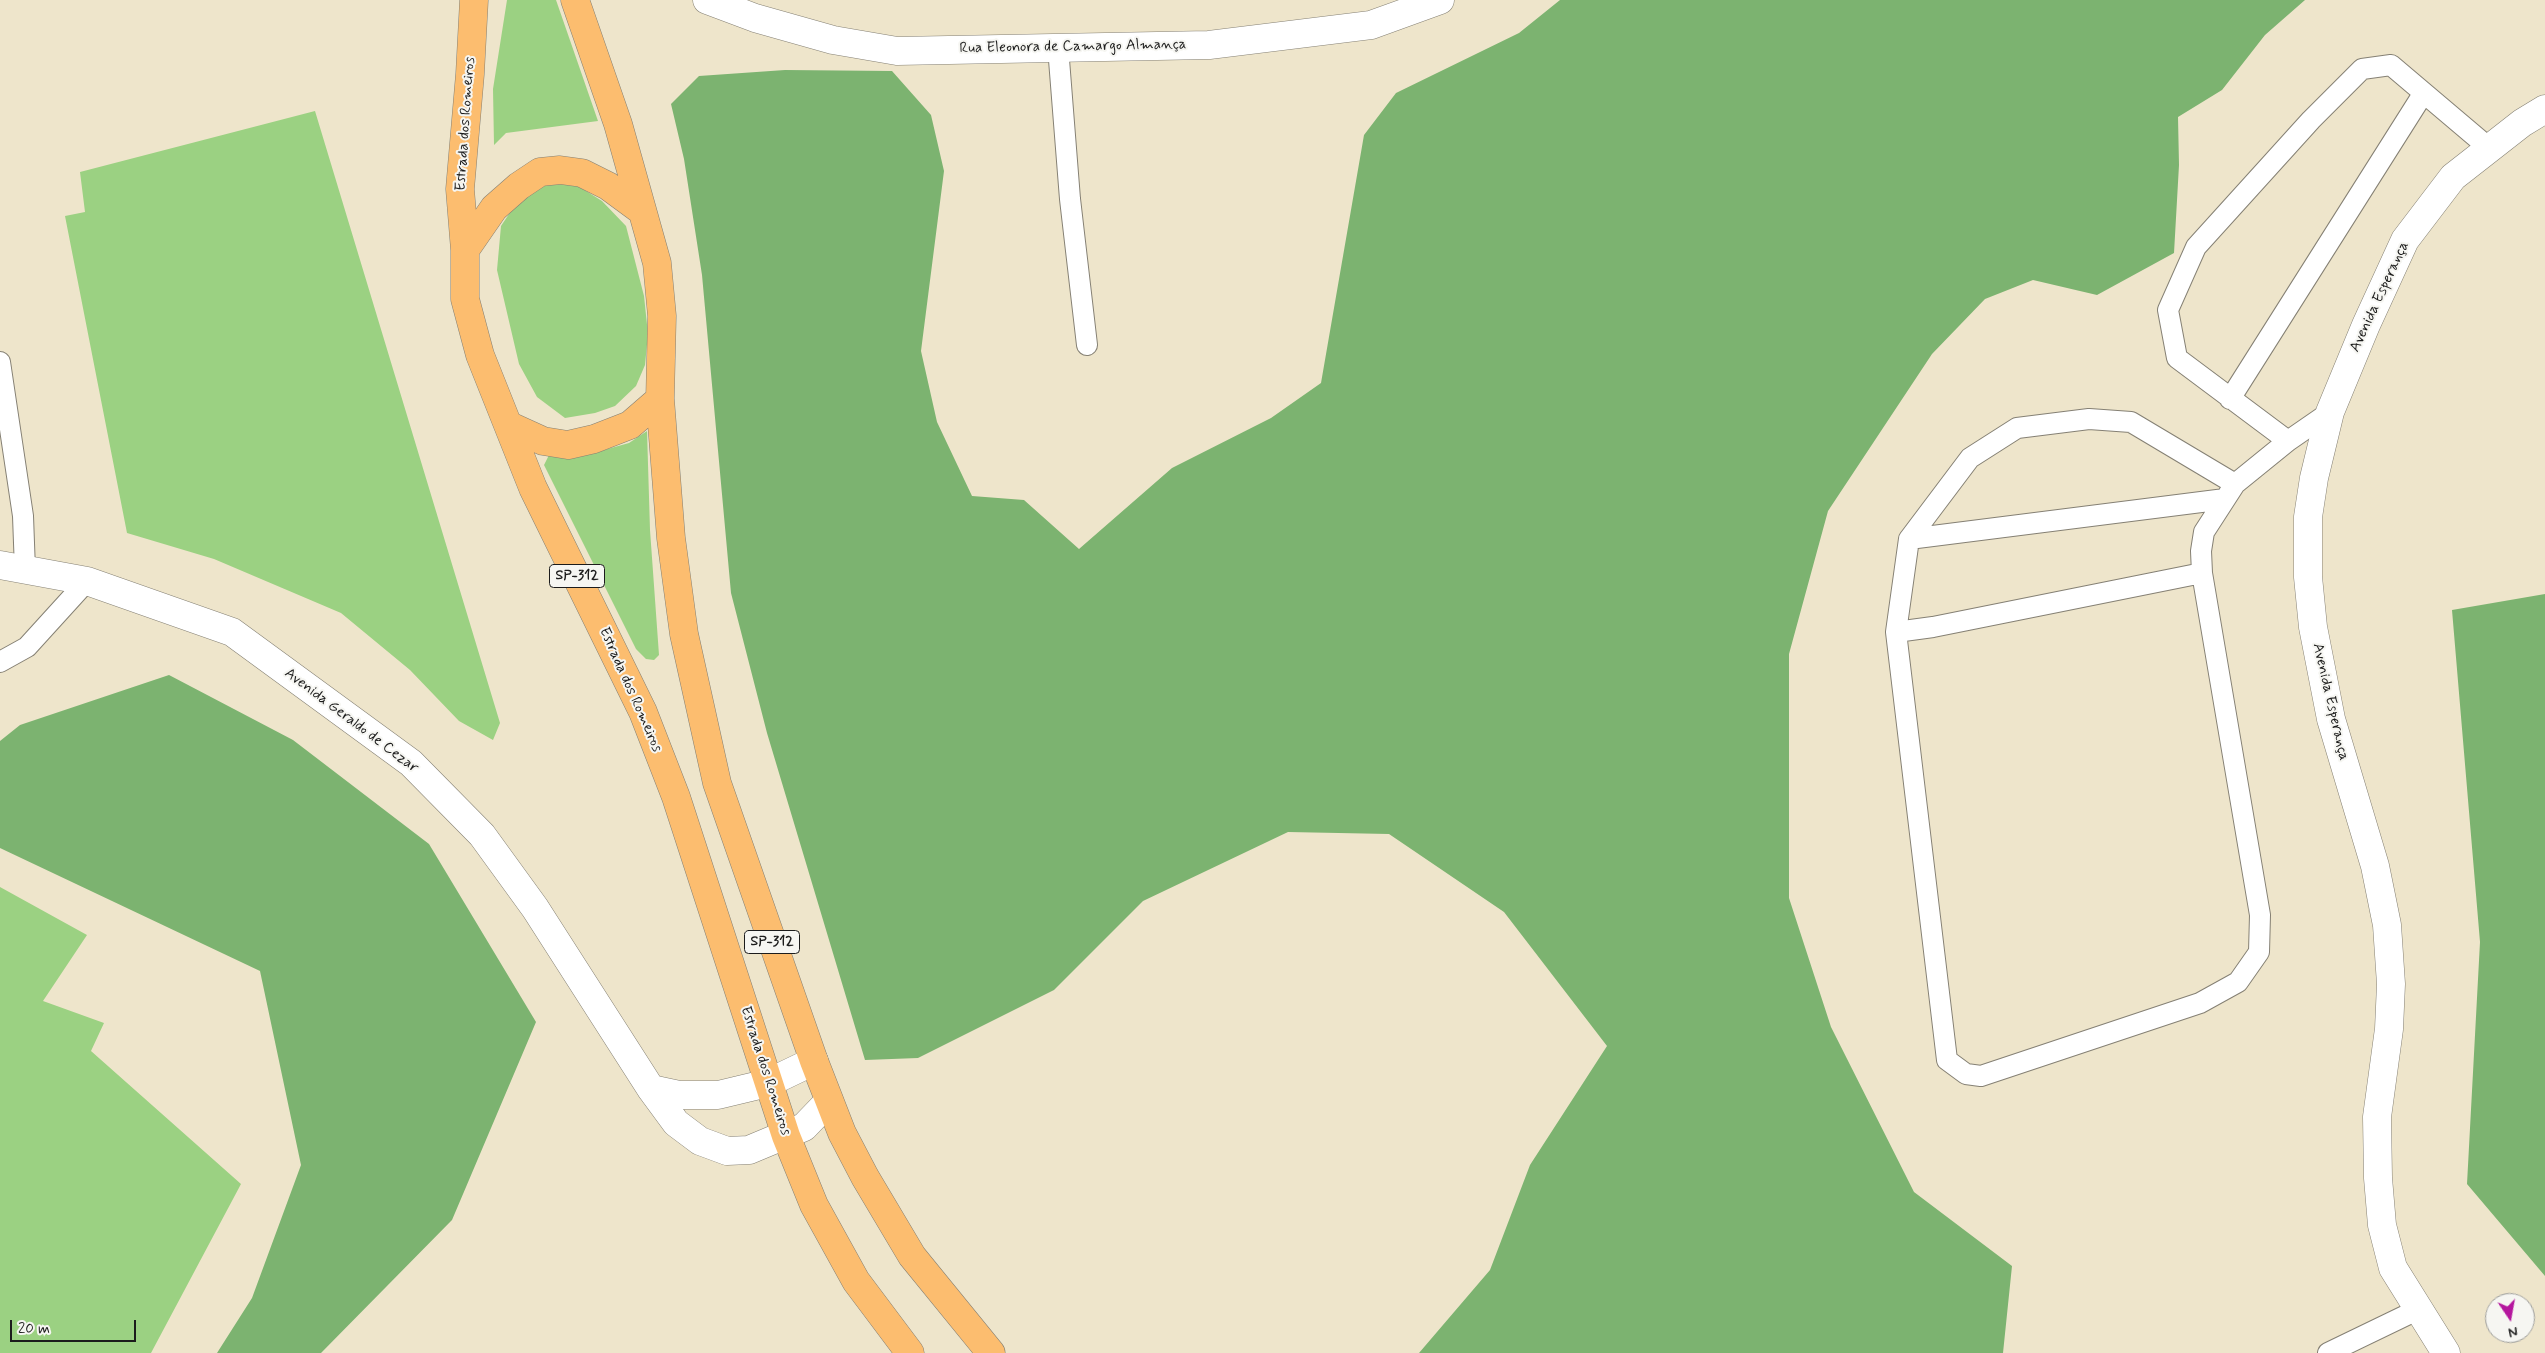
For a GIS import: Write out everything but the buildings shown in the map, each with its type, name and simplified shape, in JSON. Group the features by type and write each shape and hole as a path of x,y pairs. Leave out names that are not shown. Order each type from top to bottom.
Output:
{"main road":[{"name":"Estrada dos Romeiros","path":"474,0 460,189 466,250 465,299 480,355 510,426 533,488 643,712 676,797 786,1136 814,1204 856,1281 910,1353"},
{"name":"SP-312","path":"575,0 618,124 657,263 662,316 660,400 671,538 684,634 717,783 814,1061 829,1101 864,1176 912,1256 991,1353"},
{"path":"466,250 494,208 518,186 540,172 560,170 582,173 608,186 642,211"},
{"path":"510,426 543,441 568,445 594,439 630,424 660,400"}],"street":[{"name":"Rua Eleonora de Camargo Almança","path":"707,0 755,18 833,40 897,51 1209,45 1371,25 1431,1"},
{"name":"Avenida Esperança","path":"2446,1353 2417,1310 2393,1268 2382,1226 2378,1178 2377,1117 2389,1029 2391,984 2387,925 2374,866 2331,719 2312,627 2308,577 2308,517 2314,478 2330,412 2366,325 2406,240 2453,177 2522,122 2545,109"},
{"name":"Avenida Geraldo de Cezar","path":"12,567 87,581 232,632 411,763 482,835 535,908 651,1089 676,1123 700,1141 727,1151 749,1150 804,1127 829,1101"},
{"path":"651,1089 700,1096 718,1095 768,1082 814,1061"}],"lane":[{"path":"1058,47 1070,199 1087,345"},
{"path":"2288,441 2177,358 2168,310 2196,247 2311,120 2362,68 2391,65 2489,148"},
{"path":"2230,399 2423,94"},
{"path":"0,362 23,516 12,567"},
{"path":"2230,491 2131,422 2089,419 2017,428 1970,458 1909,538 1896,632 1947,1060 1966,1074 1981,1076 2200,1003 2238,982 2259,952 2260,915 2202,573 2204,532 2230,491 2288,441 2330,412"},
{"path":"1909,538 2230,491"},
{"path":"1896,632 1933,627 2202,573"},
{"path":"0,662 27,647 87,581"},
{"path":"2328,1353 2417,1310"}],"green space":[{"path":"507,0 556,0 598,121 506,133 494,145 493,89"},
{"path":"1560,0 2305,0 2265,35 2222,90 2178,117 2179,165 2174,253 2097,295 2033,280 1985,299 1932,354 1828,511 1789,654 1789,898 1831,1027 1914,1192 2012,1266 2003,1353 1419,1353 1490,1270 1530,1165 1607,1046 1504,912 1389,834 1288,832 1143,901 1054,990 918,1058 865,1060 767,733 731,593 702,275 684,159 671,104 699,76 785,70 892,71 931,115 944,171 921,351 937,422 972,496 1024,500 1079,549 1172,468 1271,418 1321,383 1364,135 1396,93 1519,33"},
{"path":"315,111 500,723 493,740 459,721 410,670 341,613 214,559 127,533 65,216 85,212 80,172"},
{"path":"567,179 602,201 626,226 644,296 648,334 645,365 636,386 615,406 595,413 565,418 537,397 519,364 497,270 501,226 519,199 534,187"},
{"path":"647,431 650,530 659,655 654,660 646,659 636,649 544,465 549,455 586,455 629,443"},
{"path":"2545,594 2545,1276 2467,1184 2480,942 2452,610"},
{"path":"169,675 293,740 429,844 536,1022 452,1220 321,1353 217,1353 252,1298 301,1165 260,971 0,848 0,741 20,725"},
{"path":"0,887 87,935 43,1001 104,1023 91,1051 241,1184 151,1353 0,1353"}]}
